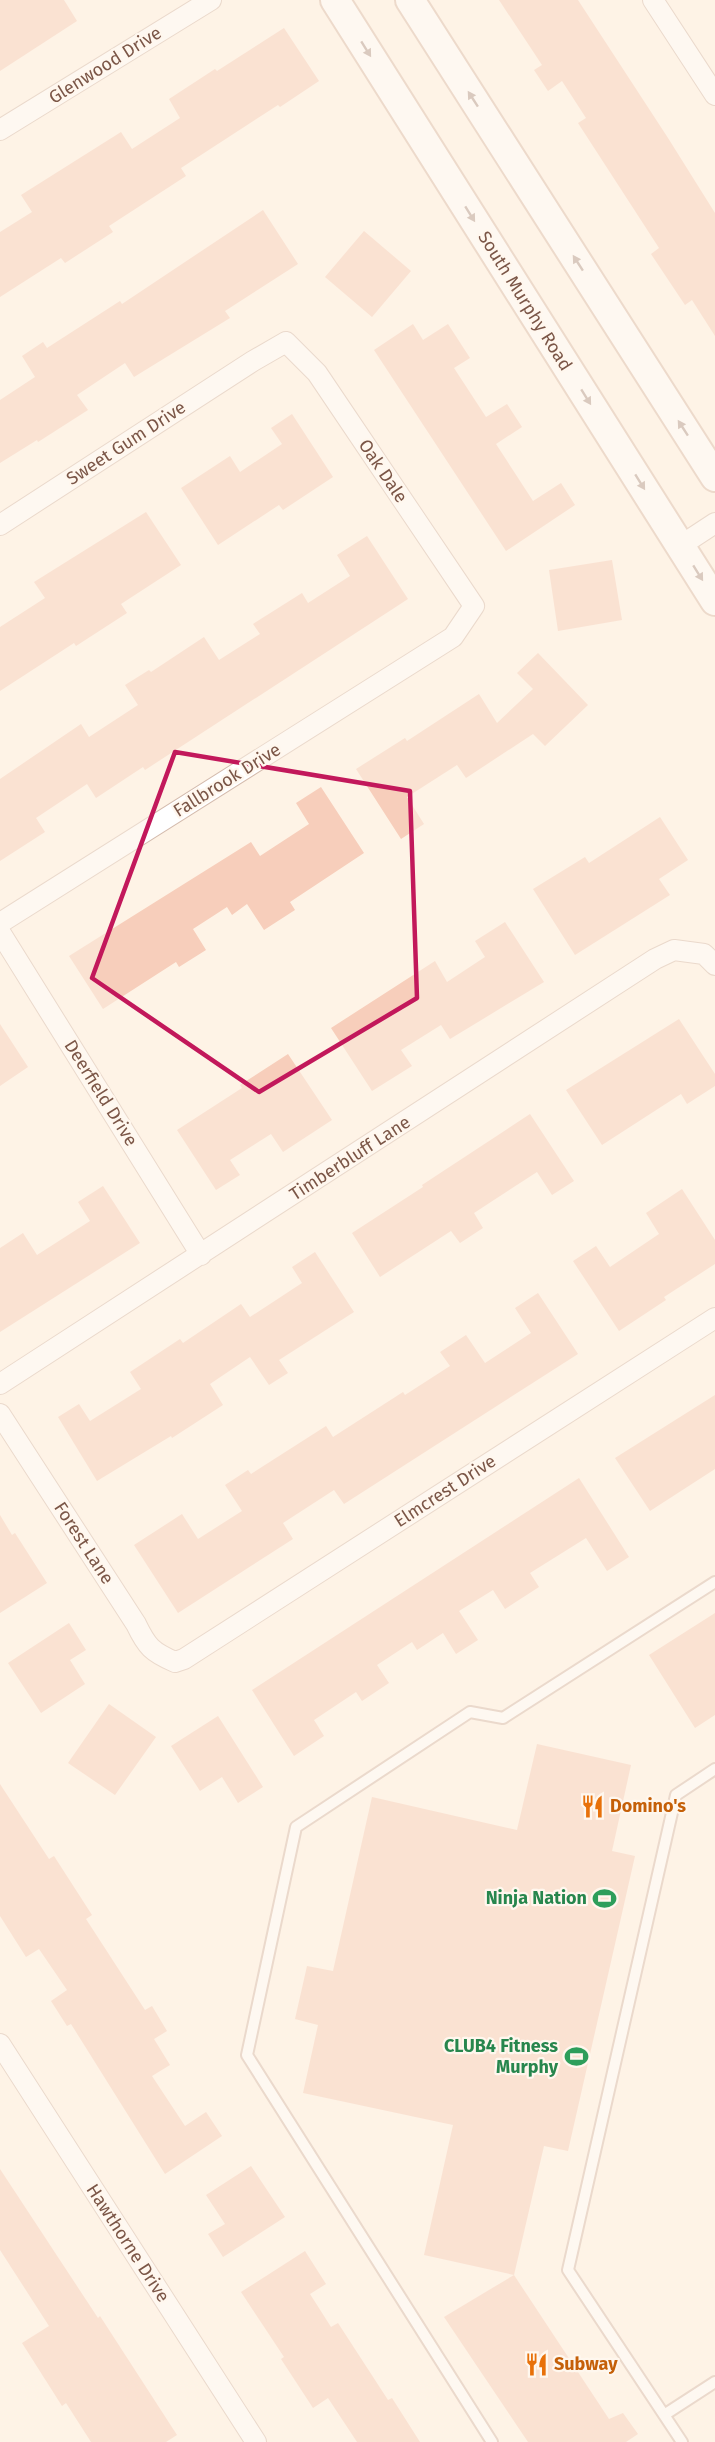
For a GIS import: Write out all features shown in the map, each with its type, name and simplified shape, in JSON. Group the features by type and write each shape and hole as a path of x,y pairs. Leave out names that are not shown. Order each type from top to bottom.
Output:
{"main road":[{"name":"South Murphy Road","path":"335,0 715,601"},
{"path":"410,0 715,477"}],"street":[{"name":"Glenwood Drive","path":"0,130 211,0"},
{"path":"653,0 715,95"},
{"name":"Oak Dale","path":"253,361 286,342 317,373 474,606 453,637"},
{"name":"Sweet Gum Drive","path":"0,525 253,361"},
{"path":"680,546 715,524"},
{"name":"Fallbrook Drive","path":"0,923 453,637"},
{"name":"Deerfield Drive","path":"0,932 201,1255"},
{"name":"Timberbluff Lane","path":"0,1384 655,959 674,950 710,960"},
{"name":"Elmcrest Drive","path":"175,1662 184,1659 715,1318"},
{"name":"Forest Lane","path":"0,1414 136,1624 145,1642 155,1653 175,1662"},
{"name":"Hawthorne Drive","path":"0,2044 256,2442"}],"lane":[{"path":"492,2442 247,2055 296,1827 470,1712 503,1718 715,1582"},
{"path":"682,2442 568,2270 676,1795 715,1770"},
{"path":"664,2415 715,2382"}],"highlighted area":[{"path":"175,752 410,791 417,998 259,1092 92,978"}],"building":[{"path":"0,0 64,0 77,21 0,71"},
{"path":"499,0 578,0 668,138 715,213 715,336 692,300 685,305 651,254 659,248 578,123 586,118 562,81 548,91 534,70 542,65"},
{"path":"284,28 319,81 181,168 186,176 109,226 113,232 65,263 61,258 0,297 0,232 32,212 21,195 121,132 132,149 180,118 169,99"},
{"path":"263,210 298,264 225,311 230,318 134,377 125,363 77,395 88,410 0,463 0,400 35,377 22,356 43,342 47,348 120,301 122,304"},
{"path":"364,231 411,271 372,317 325,277"},
{"path":"413,324 423,340 448,324 470,358 454,368 486,417 507,404 522,427 496,444 533,501 561,483 575,505 506,551 374,350"},
{"path":"292,414 333,477 283,510 279,505 218,545 181,488 230,456 240,472 282,444 271,428"},
{"path":"146,512 181,565 121,604 127,613 76,646 74,643 0,691 0,627 45,598 34,582"},
{"path":"367,536 408,599 145,770 143,767 96,798 87,784 36,818 45,832 0,861 0,779 81,724 89,737 138,705 125,685 149,670 151,672 204,637 219,660 260,634 253,624 302,593 308,603 350,576 337,555"},
{"path":"612,560 622,620 558,631 549,570"},
{"path":"538,653 588,705 545,746 533,734 466,778 457,765 407,797 424,824 401,839 356,769 405,738 407,741 479,694 497,723 533,689 517,673"},
{"path":"321,787 364,853 290,902 295,910 264,930 247,904 232,915 227,907 193,929 206,950 179,967 176,962 103,1009 69,956 251,842 260,856 309,824 296,803"},
{"path":"660,817 688,860 659,879 670,895 575,955 533,889 585,857 589,863"},
{"path":"505,922 544,982 450,1039 441,1025 401,1050 412,1066 372,1091 331,1028 435,961 447,982 485,957 475,941"},
{"path":"679,1019 715,1074 715,1086 687,1104 681,1094 602,1145 566,1090"},
{"path":"0,1024 28,1067 0,1086"},
{"path":"288,1054 332,1120 283,1152 271,1134 230,1160 240,1175 216,1190 177,1130 242,1088 240,1085"},
{"path":"530,1114 574,1181 552,1195 537,1172 474,1213 483,1228 460,1243 451,1231 380,1277 352,1233"},
{"path":"103,1186 140,1243 0,1332 0,1248 23,1233 37,1255 90,1221 78,1202"},
{"path":"682,1189 715,1240 715,1264 664,1297 666,1300 619,1331 573,1261 596,1246 610,1267 659,1234 646,1213"},
{"path":"315,1252 354,1312 279,1360 288,1373 269,1385 250,1357 210,1384 223,1405 172,1438 171,1436 97,1481 58,1417 79,1404 90,1421 141,1389 130,1372 180,1339 183,1343 241,1304 250,1317 302,1283 292,1267"},
{"path":"538,1293 578,1354 344,1504 334,1490 283,1523 293,1539 178,1613 134,1545 182,1514 198,1539 242,1511 225,1485 248,1470 251,1474 326,1426 333,1437 403,1392 405,1395 450,1366 440,1352 466,1335 485,1363 531,1333 515,1308"},
{"path":"715,1395 715,1469 650,1511 615,1458"},
{"path":"579,1478 629,1557 607,1571 586,1538 530,1573 539,1587 505,1609 493,1590 459,1611 478,1640 456,1654 443,1633 417,1650 412,1642 377,1665 389,1683 362,1701 356,1692 314,1720 324,1736 294,1756 252,1690"},
{"path":"0,1515 12,1535 15,1533 47,1583 0,1613"},
{"path":"715,1613 715,1715 695,1728 649,1655"},
{"path":"69,1623 86,1650 70,1660 85,1684 41,1713 8,1663"},
{"path":"109,1704 156,1737 115,1795 68,1763"},
{"path":"218,1716 263,1787 238,1803 222,1777 200,1791 171,1746"},
{"path":"537,1744 631,1765 612,1851 635,1856 568,2151 544,2146 514,2275 424,2255 453,2125 303,2093 318,2025 295,2019 307,1966 333,1971 372,1797 517,1830"},
{"path":"0,1784 49,1859 54,1856 92,1915 86,1919 145,2010 152,2006 167,2031 154,2039 170,2065 152,2076 185,2126 206,2112 222,2136 165,2174 71,2024 67,2026 51,2001 67,1990 39,1949 26,1957 0,1916"},
{"path":"251,2166 285,2217 223,2257 208,2234 225,2224 206,2195"},
{"path":"0,2169 98,2318 100,2316 177,2435 166,2442 91,2442 66,2403 62,2406 22,2343 49,2326 0,2250"},
{"path":"305,2251 326,2284 310,2294 331,2327 338,2323 388,2400 392,2398 420,2442 357,2442 328,2398 313,2408 281,2359 284,2357 241,2292"},
{"path":"514,2275 609,2419 623,2413 638,2434 626,2442 528,2442 444,2317"}],"place":[{"name":"Domino's","path":"592,1806"},
{"name":"Ninja Nation","path":"605,1898"},
{"name":"CLUB4 Fitness Murphy","path":"576,2056"},
{"name":"Subway","path":"536,2364"}]}
